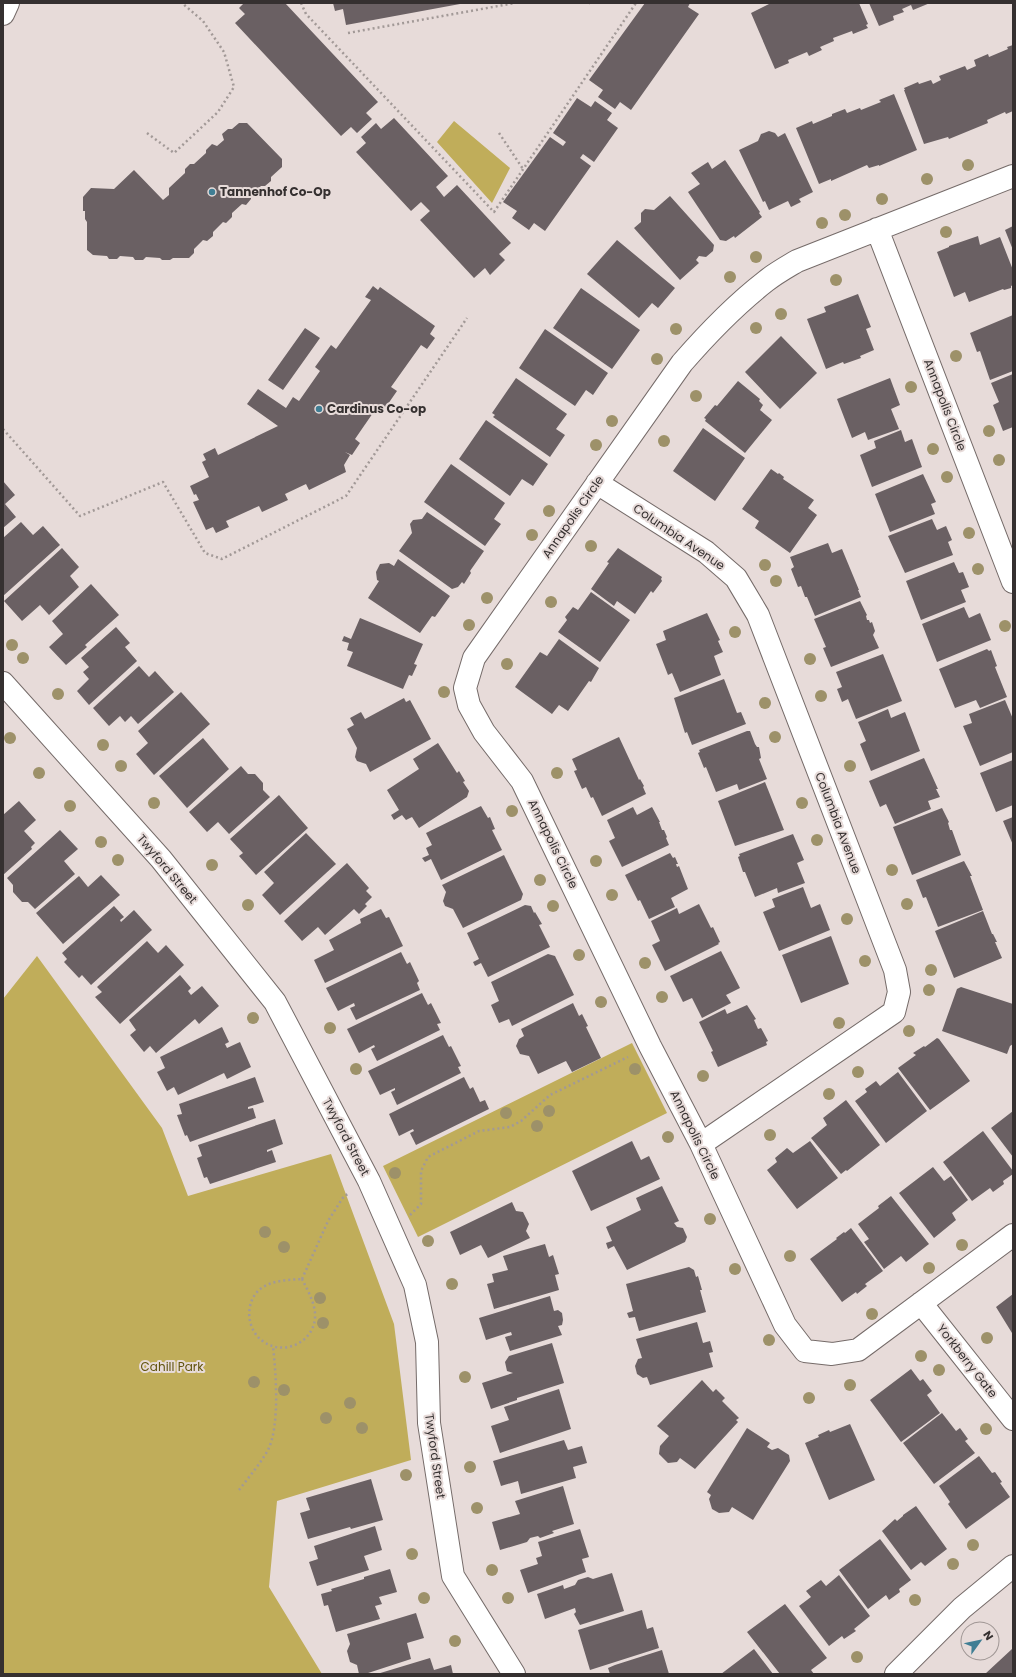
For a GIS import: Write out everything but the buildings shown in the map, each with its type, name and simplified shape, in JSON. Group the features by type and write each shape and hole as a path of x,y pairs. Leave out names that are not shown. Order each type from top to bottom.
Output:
{"street":[{"path":"3,14 8,3"},
{"name":"Annapolis Circle","path":"1013,176 797,261 767,280 728,313 682,363 474,658 465,688 469,705 484,732 522,781 650,1046 701,1144 785,1325 805,1351 832,1354 858,1350 1013,1235"},
{"name":"Annapolis Circle","path":"877,229 1013,582"},
{"name":"Columbia Avenue","path":"597,483 706,552 736,578 740,584 758,615 764,630 895,970 899,992 894,1012 701,1144"},
{"name":"Twyford Street","path":"3,683 161,859 275,1002 369,1181 415,1285 427,1342 429,1423 453,1576 514,1674"},
{"name":"Yorkberry Gate","path":"921,1303 1013,1419"},
{"path":"896,1674 962,1608 1013,1566"}],"path":[{"path":"147,133 174,153 218,112 234,87 224,52 203,21 182,3"},
{"path":"301,3 306,14 494,212 636,3"},
{"path":"348,33 514,3"},
{"path":"499,133 523,169"},
{"path":"3,429 80,516 163,482 205,553 222,559 346,496 467,318"},
{"path":"390,1227 414,1213 420,1204 421,1171 428,1157 480,1131 510,1127 520,1121 550,1095 650,1046"},
{"path":"302,1279 328,1220 344,1196 369,1181"},
{"path":"302,1279 314,1303 316,1314 310,1333 303,1341 294,1346 283,1348 264,1342 256,1335 250,1321 250,1305 255,1296 262,1288 271,1284 302,1279"},
{"path":"239,1490 268,1449 274,1427 276,1374 273,1346"}],"green space":[{"path":"454,121 510,168 492,203 437,142"},
{"name":"Cahill Park","path":"37,956 162,1128 188,1196 331,1154 394,1324 411,1460 277,1501 269,1587 322,1674 3,1674 3,999"},
{"path":"632,1043 667,1113 418,1237 383,1166"}],"place":[{"name":"Tannenhof Co-Op","path":"212,192"},
{"name":"Cardinus Co-op","path":"319,409"}]}
